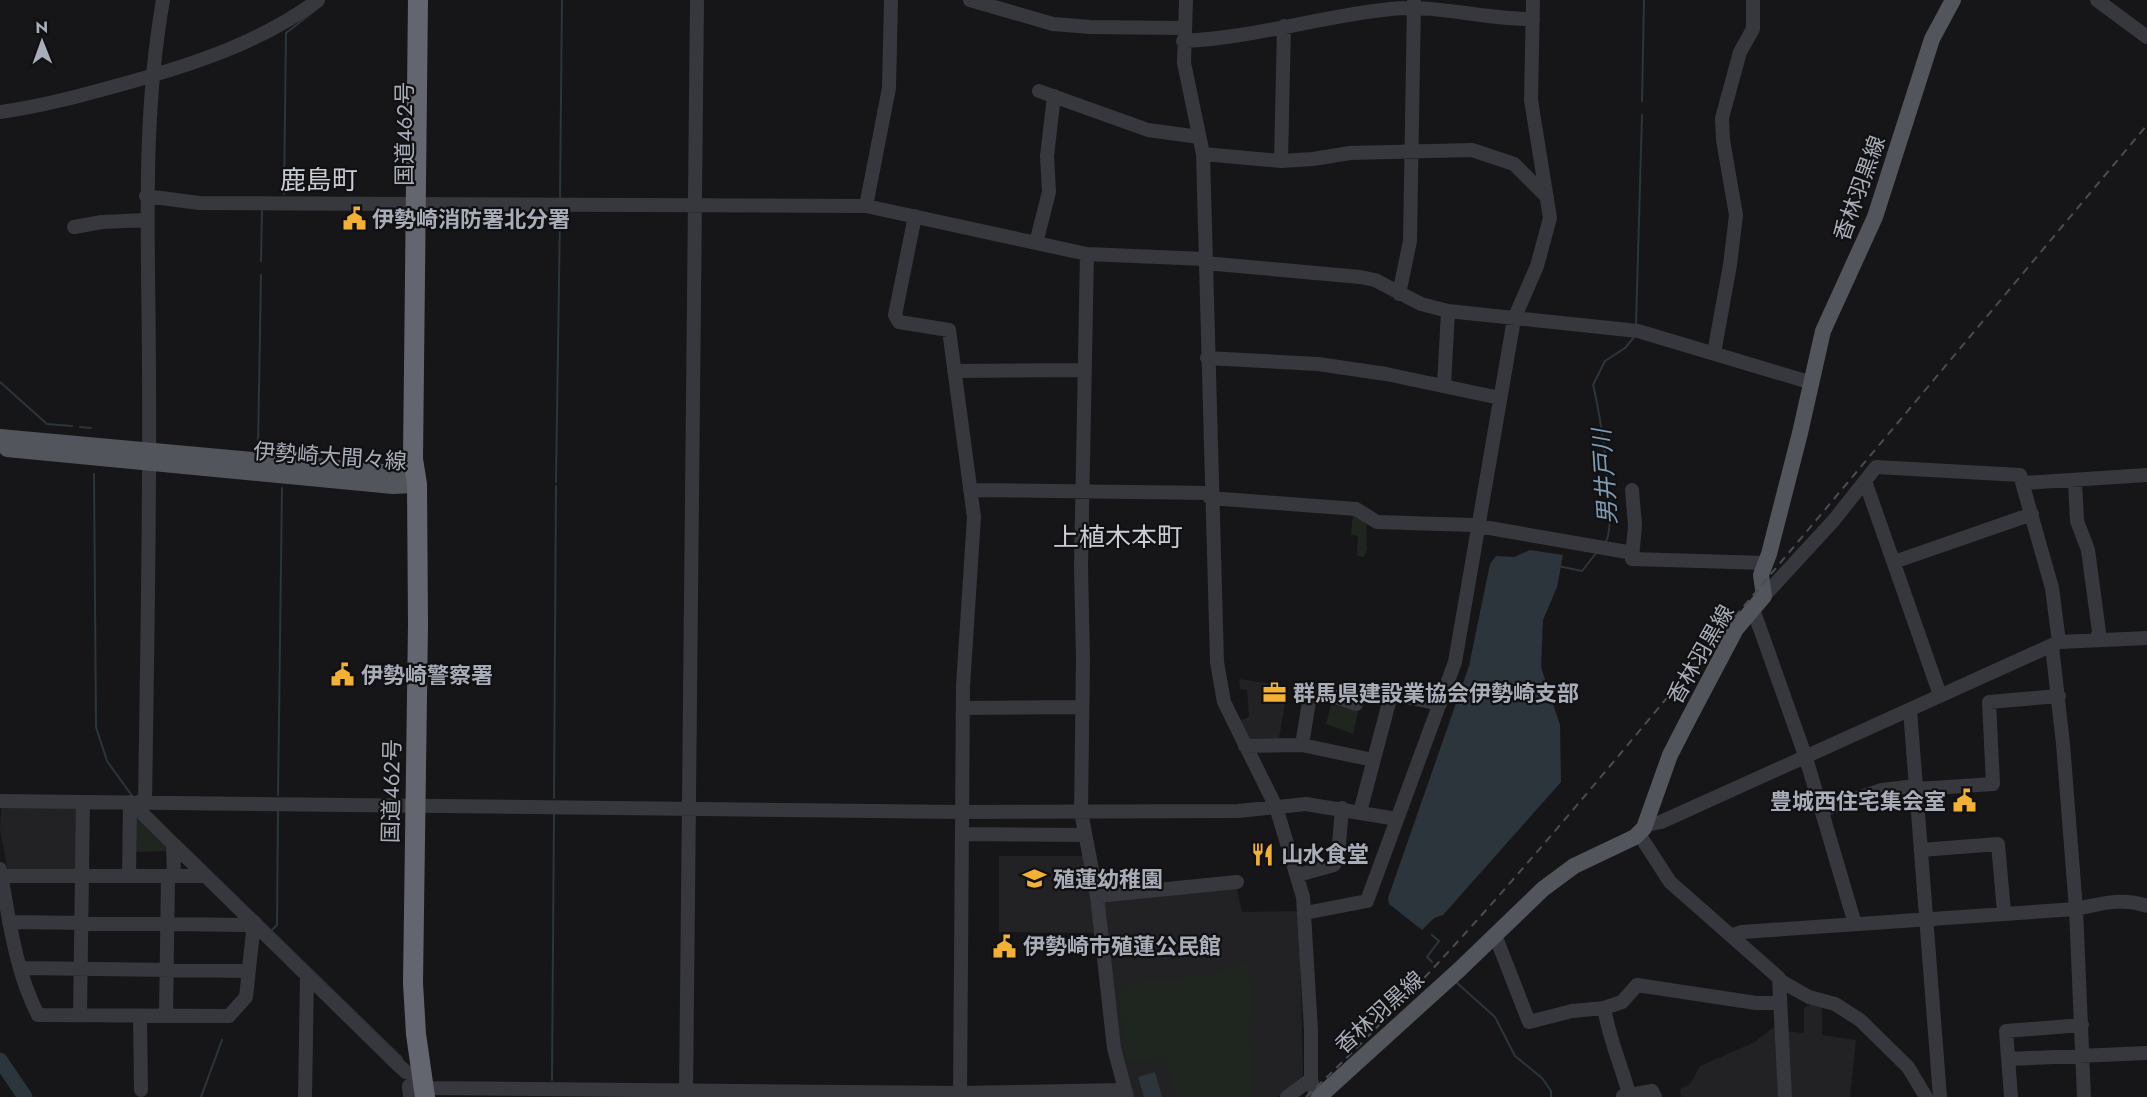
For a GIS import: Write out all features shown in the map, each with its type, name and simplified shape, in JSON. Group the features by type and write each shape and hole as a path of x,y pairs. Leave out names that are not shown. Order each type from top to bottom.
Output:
{"highway":[{"name":"国道462号","path":"418,0 421,204"},
{"name":"国道462号","path":"418,1089 413,983 417,484 413,459 416,280 431,0"}],"main road":[{"name":"香林羽黒線","path":"1320,1096 1543,889 1564,873 1643,829 1680,735 1736,628 1764,596 1760,578 1800,433 1809,382 1823,331 1856,262 1888,180 1932,39 1953,0"},
{"name":"伊勢崎大間々線","path":"2,443 150,457 393,486 417,484"}],"street":[{"path":"129,876 137,802 150,457 146,196 151,76 163,0"},
{"path":"0,112 64,100 208,58 252,41 318,0"},
{"path":"686,1093 696,206 696,0"},
{"path":"866,206 889,88 891,0"},
{"path":"970,0 1053,24 1226,39 1284,26 1414,4 1533,19"},
{"path":"1186,0 1183,35 1185,74 1203,154 1210,496 1217,662 1224,702 1276,807 1298,875 1305,913 1311,1079 1320,1096"},
{"path":"1305,913 1367,901 1455,662 1514,318 1537,266 1550,218 1531,100 1533,0"},
{"path":"1713,353 1730,265 1736,215 1724,150 1722,118 1740,52 1753,30 1753,0"},
{"path":"2097,0 2147,37"},
{"path":"1399,294 1410,241 1414,4"},
{"path":"1281,162 1284,26"},
{"path":"1039,91 1148,130 1199,137"},
{"path":"1036,243 1049,192 1047,156 1054,96"},
{"path":"1203,154 1281,162 1350,153 1472,150 1514,164 1547,197"},
{"path":"146,196 199,202 866,206 1087,254 1205,261 1360,277 1375,280 1421,304 1448,311 1638,331 1809,382"},
{"path":"915,216 895,315 899,322 949,330 974,517 963,708 960,1095"},
{"path":"74,227 102,222 146,220"},
{"path":"137,802 141,811 173,844 408,1073 418,1089 960,1095 1126,1094 1114,1048 1097,896 1080,812 1081,566 1087,254"},
{"path":"1444,386 1448,311"},
{"path":"1207,358 1318,364 1500,398"},
{"path":"954,371 1085,370"},
{"path":"1764,596 1834,520 1876,467 2020,475 2052,588 2076,909 2084,1097"},
{"path":"2024,483 2147,475"},
{"path":"1865,481 1940,695"},
{"path":"2075,481 2077,521 2088,549 2095,590 2099,632 2096,639"},
{"path":"970,490 1210,496 1356,509 1377,522 1479,526 1633,553"},
{"path":"1632,490 1635,525 1632,559 1766,563"},
{"path":"1894,562 2032,514"},
{"path":"1753,609 1806,758 1855,924"},
{"path":"1926,1097 1908,1067 1860,1020 1835,1004 1809,997 1779,980 1733,935 1690,903 1670,882 1643,829 1806,758 2055,644 2096,639 2147,638"},
{"path":"1302,745 1311,689 1356,704 1362,691 1367,689 1440,704"},
{"path":"1360,812 1391,695"},
{"path":"1822,810 1882,790 1993,784 1989,702 2059,696"},
{"path":"963,708 1082,707"},
{"path":"1910,710 1940,1097"},
{"path":"1245,746 1302,745 1373,760"},
{"path":"0,801 689,807 962,812 1238,811 1306,804 1342,808 1397,819"},
{"path":"80,1015 83,802"},
{"path":"1298,875 1334,865 1338,856 1342,808"},
{"path":"962,834 1085,835"},
{"path":"166,1016 167,924 173,844"},
{"path":"1921,850 1998,844 2004,912"},
{"path":"206,876 82,877 1,872 9,922 20,968 38,1015 233,1015 246,997 254,922"},
{"path":"1097,896 1237,882"},
{"path":"1733,935 1742,932 2004,912 2076,909 2133,900 2147,906"},
{"path":"9,922 244,925 254,922"},
{"path":"1496,935 1529,1022 1572,1011 1604,1008 1622,1002 1637,986 1756,1003 1780,1003"},
{"path":"20,968 248,971"},
{"path":"305,1097 307,975"},
{"path":"1779,980 1785,1097"},
{"path":"1604,1008 1609,1036 1616,1047 1625,1095 1652,1091 1655,1097"},
{"path":"140,1016 141,1090"},
{"path":"2011,1097 2006,1031 2082,1025"},
{"path":"2008,1059 2147,1053"},
{"path":"1287,1097 1311,1079"}],"shaded area":[{"path":"1353,512 1366,519 1367,549 1364,557 1357,556 1358,536 1351,535"},
{"path":"1530,550 1563,555 1557,587 1543,620 1541,667 1560,725 1561,782 1443,915 1434,918 1422,930 1389,904 1388,898 1469,666 1490,564 1496,556 1514,557"},
{"path":"1239,679 1288,686 1278,744 1250,744 1237,719 1249,717 1247,690 1240,689"},
{"path":"1331,704 1358,712 1353,734 1326,724"},
{"path":"1,806 73,806 80,810 79,868 74,873 11,871 7,867 0,830"},
{"path":"138,814 171,851 133,852 132,817"},
{"path":"999,856 1085,856 1098,933 999,932"},
{"path":"1236,886 1242,912 1299,911 1303,1076 1278,1097 1132,1097 1118,1049 1102,900"},
{"path":"1249,964 1253,1014 1248,1015 1253,1079 1251,1097 1177,1097 1166,1063 1125,1061 1118,987 1159,977 1164,980 1221,972 1223,968"},
{"path":"1815,1002 1822,1004 1822,1035 1856,1040 1850,1097 1790,1097 1785,1031 1804,1033 1804,1008"},
{"path":"1776,1028 1782,1097 1681,1097 1680,1089 1690,1084 1700,1066 1755,1042"},
{"path":"1155,1072 1162,1097 1144,1097 1138,1077"}],"waterway":[{"path":"560,198 562,0"},
{"name":"男井戸川","path":"1642,101 1644,0"},
{"path":"284,194 286,33 322,5"},
{"name":"男井戸川","path":"1636,325 1642,115"},
{"path":"261,261 262,209"},
{"path":"556,482 560,213"},
{"path":"258,447 261,275"},
{"name":"男井戸川","path":"1605,543 1609,533 1609,493 1600,418 1593,385 1605,361 1625,348 1635,336"},
{"path":"0,382 47,424 72,426"},
{"path":"80,427 91,428"},
{"path":"94,474 96,727 107,761 133,797"},
{"path":"554,798 556,486"},
{"path":"278,795 282,488"},
{"name":"男井戸川","path":"1558,566 1582,571 1597,552"},
{"path":"272,930 277,925 278,809"},
{"path":"552,1080 554,813"},
{"path":"178,840 402,1058"},
{"name":"男井戸川","path":"1432,935 1439,941 1427,957 1432,962"},
{"name":"男井戸川","path":"1456,982 1495,1017 1515,1056 1542,1078 1551,1091 1551,1097"},
{"path":"201,1097 222,1040"},
{"path":"0,1060 25,1097"}],"railway":[{"path":"1306,1097 1407,997 1549,838 2147,125"}],"place":[{"name":"伊勢崎消防署北分署","path":"354,219"},
{"name":"伊勢崎警察署","path":"343,675"},
{"name":"群馬県建設業協会伊勢崎支部","path":"1275,693"},
{"name":"豊城西住宅集会室","path":"1964,801"},
{"name":"山水食堂","path":"1263,854"},
{"name":"殖蓮幼稚園","path":"1035,879"},
{"name":"伊勢崎市殖蓮公民館","path":"1005,946"}],"district":[{"name":"鹿島町","path":"319,180"},
{"name":"上植木本町","path":"1118,537"}]}
